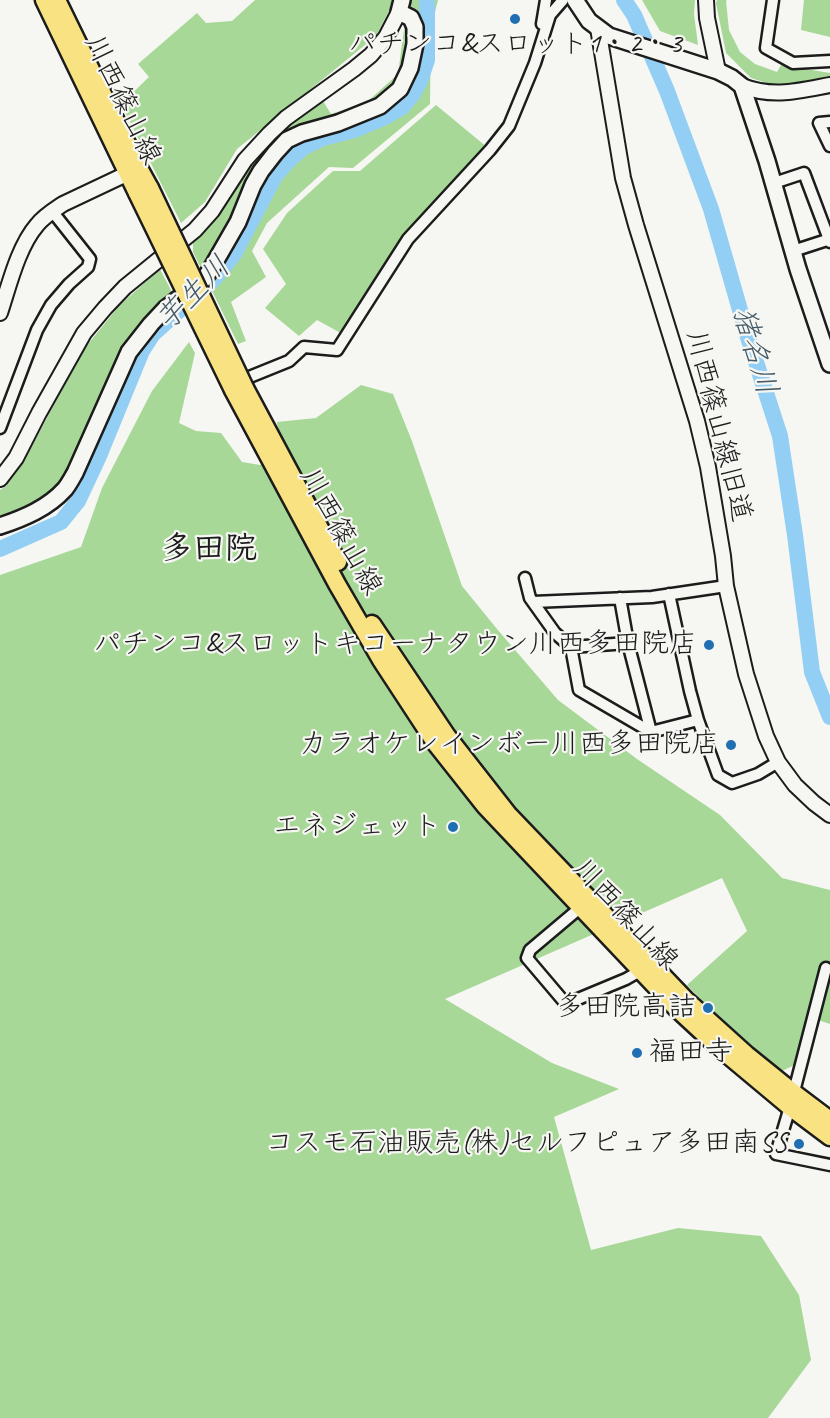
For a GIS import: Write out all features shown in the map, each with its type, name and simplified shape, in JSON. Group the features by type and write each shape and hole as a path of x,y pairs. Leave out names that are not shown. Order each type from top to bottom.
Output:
{"main road":[{"name":"川西篠山線","path":"44,0 144,191 336,584 381,660 436,744 485,806 676,1008 717,1046 792,1100 830,1120"},
{"name":"川西篠山線","path":"57,0 133,171"},
{"path":"575,0 589,21 603,32 718,71 742,86 830,364"},
{"path":"0,525 25,517 47,505 65,489 75,473 129,352 165,309 204,279 238,222 253,185 275,153 287,140 380,106 400,89 410,68 415,44 415,27 411,18 400,6"},
{"name":"川西篠山線","path":"240,386 364,611 447,736 508,814 686,1000 747,1055 830,1137"}],"street":[{"path":"535,63 546,0"},
{"path":"240,386 289,360 304,347 337,350 408,239 490,150 509,126 535,63 550,15 563,0"},
{"path":"706,0 707,18 718,71"},
{"path":"773,0 766,48 793,63 830,61"},
{"path":"0,479 16,458 84,333 105,308 125,287 195,230 212,211 245,160 269,134 286,118 371,55 386,37 400,6"},
{"name":"川西篠山線旧道","path":"603,32 623,178 697,421 708,467 726,586 746,674 766,736 778,762 795,784 830,815"},
{"path":"742,86 755,91 785,94 830,85"},
{"path":"830,122 819,123 830,146"},
{"path":"0,313 24,245 36,225 63,204 133,171"},
{"path":"774,183 804,173 829,240 793,251"},
{"path":"0,428 37,330 51,305 88,267 90,259 52,211"},
{"path":"525,578 530,598 555,633 571,647 579,690 651,732 698,720"},
{"path":"533,602 652,597 726,586"},
{"path":"669,594 698,720 718,775 732,783 758,774 778,762"},
{"path":"620,598 628,643 651,732"},
{"path":"571,647 628,643"},
{"path":"581,907 530,950 527,958 566,1004 640,971"},
{"path":"826,968 776,1154 830,1166"}],"green space":[{"path":"255,0 392,0 390,9 376,36 237,149 205,202 181,223 121,104 149,77 138,64 197,13 206,23 232,21"},
{"path":"410,0 438,0 431,28 430,104 353,168 329,167 267,223 252,251 266,277 231,302 246,341 238,344 193,252 193,242 223,210 233,188 280,133 323,101 331,114 367,102 398,74 407,7"},
{"path":"642,0 695,0 694,14 698,45 660,31"},
{"path":"717,0 727,0 729,30 740,52 755,64 777,72 781,65 830,73 830,78 776,86 751,78 726,53"},
{"path":"804,0 830,0 830,37 801,30"},
{"path":"436,105 488,148 385,264 346,336 317,320 299,336 265,308 286,284 263,249 287,213 333,171 360,171"},
{"path":"160,269 174,296 109,379 59,486 36,506 0,520 0,490 6,486 33,444 84,349 119,306"},
{"path":"189,342 195,353 179,423 196,431 221,433 242,462 260,465 281,453 277,422 316,418 361,385 393,394 412,441 462,586 558,700 637,759 720,815 782,878 830,890 830,1024 812,1018 799,1063 771,1076 687,985 747,931 722,878 445,999 552,1063 619,1089 554,1117 591,1250 678,1228 761,1236 799,1295 811,1360 768,1418 0,1418 0,575 81,547 102,488 152,391"}],"waterway":[{"name":"芋生川","path":"0,549 61,522 78,501 142,351 153,334 215,278 234,254 275,176 289,160 304,147 323,138 354,130 385,117 402,107 413,94 427,60 427,0"},
{"name":"猪名川","path":"624,0 634,15 667,91 711,209 746,331 780,436 812,672 830,717"}],"place":[{"name":"パチンコ&スロット1・2・3","path":"515,19"},
{"name":"パチンコ&スロットキコーナタウン川西多田院店","path":"709,645"},
{"name":"カラオケレインボー川西多田院店","path":"731,745"},
{"name":"エネジェット","path":"453,827"},
{"name":"多田院高詰","path":"708,1008"},
{"name":"福田寺","path":"637,1053"},
{"name":"コスモ石油販売(株)セルフピュア多田南SS","path":"799,1144"}],"district":[{"name":"多田院","path":"209,550"}]}
